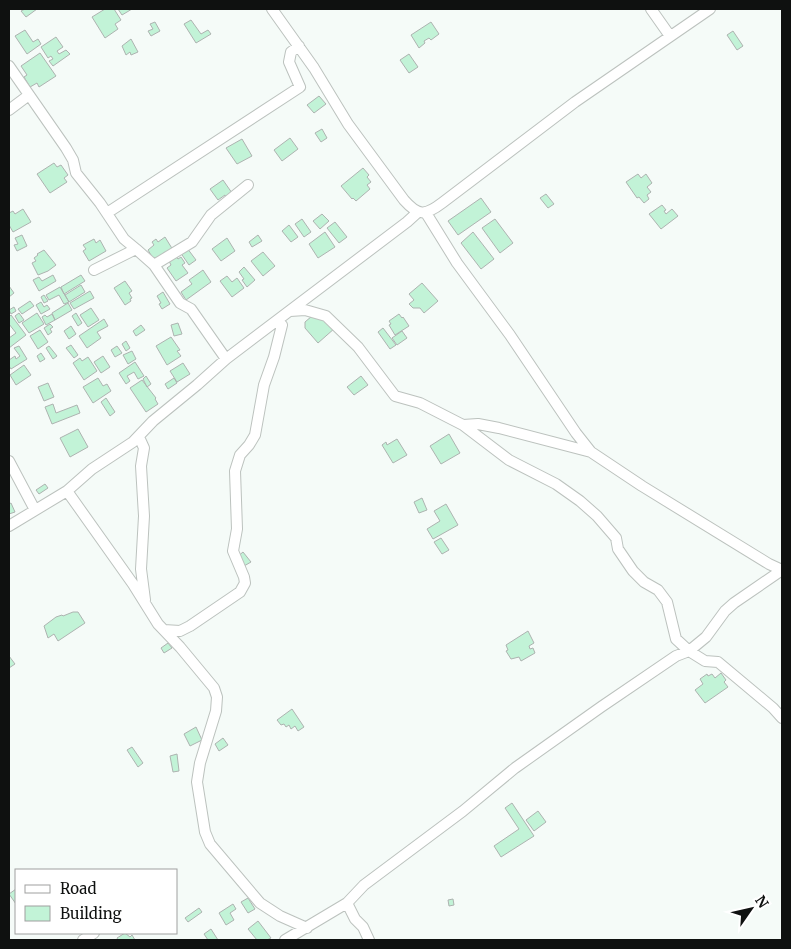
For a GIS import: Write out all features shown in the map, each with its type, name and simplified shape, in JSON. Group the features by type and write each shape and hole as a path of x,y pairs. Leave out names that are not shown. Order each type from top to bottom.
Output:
{"street":[{"path":"272,9 314,68 348,124 404,200 412,208 422,212 591,452 642,486 769,564 782,570"},
{"path":"651,9 670,36"},
{"path":"9,526 67,491 92,469 139,437 153,421 198,385 226,359 422,212 432,210 442,203 575,102 710,9"},
{"path":"107,213 300,87 289,62 291,52 299,46"},
{"path":"9,66 74,160 76,174 107,213 124,239 154,265 180,303 191,309 226,359"},
{"path":"9,110 29,95"},
{"path":"154,265 192,242 211,215 248,185"},
{"path":"94,270 136,249"},
{"path":"290,311 306,310 318,312 326,316 358,347 396,396 420,403 463,425 508,460 570,493 597,516 616,538 618,550 633,571 644,582 658,590 668,602 676,639 689,651 705,661 718,662 773,708 782,718"},
{"path":"164,630 180,631 190,626 240,592 244,587 244,577 233,551 237,529 236,471 240,454 255,435 264,385 279,342 282,325"},
{"path":"463,425 478,424 591,452"},
{"path":"139,437 144,448 141,466 144,516 142,569 146,604"},
{"path":"9,461 35,510"},
{"path":"67,491 164,630 214,688 217,697 216,711 200,763 197,782 205,832 210,844 260,903 280,916 307,928"},
{"path":"286,940 346,903 364,885 463,811 515,768 676,656 689,651 712,630 725,611 734,603 782,570"},
{"path":"346,903 355,919 363,927 369,940"}],"building":[{"path":"37,9 26,17 21,11"},
{"path":"105,9 114,9 121,20 115,24 118,29 105,38 92,17"},
{"path":"118,9 132,9 122,15"},
{"path":"191,20 201,34 208,30 211,34 196,43 184,24"},
{"path":"155,22 160,31 151,36 148,31 153,29 150,24"},
{"path":"431,22 439,34 431,40 429,38 424,41 425,43 419,48 411,35"},
{"path":"25,30 33,42 38,39 41,44 27,54 15,36"},
{"path":"733,31 743,46 737,50 727,35"},
{"path":"56,37 63,47 57,51 59,54 66,50 70,54 53,66 49,61 53,59 51,56 48,58 41,47"},
{"path":"131,39 138,52 131,55 130,52 126,55 122,46"},
{"path":"40,53 56,76 39,87 37,83 30,87 24,77 27,75 21,66"},
{"path":"409,54 418,67 409,73 400,60"},
{"path":"319,96 326,104 314,113 307,105"},
{"path":"322,129 327,138 321,142 315,133"},
{"path":"290,138 298,149 282,161 274,150"},
{"path":"242,139 252,156 237,164 226,148"},
{"path":"54,163 57,167 61,165 68,175 64,178 67,182 50,193 37,174"},
{"path":"363,168 369,175 367,177 371,182 367,185 370,189 356,201 341,186"},
{"path":"638,174 641,178 646,174 652,183 647,187 651,192 647,195 649,199 644,203 639,197 637,198 626,182"},
{"path":"223,180 232,193 218,200 210,189"},
{"path":"546,194 554,204 548,208 540,198"},
{"path":"481,198 491,212 458,235 448,221"},
{"path":"662,205 666,210 664,211 666,214 672,209 678,216 661,229 649,214"},
{"path":"23,209 31,222 13,232 9,225 9,213 13,211 15,214"},
{"path":"322,214 329,221 320,229 313,221"},
{"path":"302,219 311,232 304,237 295,224"},
{"path":"495,219 513,243 500,253 482,228"},
{"path":"335,222 347,237 339,243 327,228"},
{"path":"289,225 298,237 291,242 282,231"},
{"path":"325,232 335,247 318,258 309,244"},
{"path":"473,232 494,259 481,269 461,243"},
{"path":"22,235 27,246 17,251 14,245 18,244 15,238"},
{"path":"258,235 262,241 252,247 249,242"},
{"path":"165,237 173,250 167,255 165,252 154,260 148,250 154,245 152,242 156,239 158,242"},
{"path":"227,238 235,251 221,261 212,249"},
{"path":"94,239 96,243 100,240 106,251 89,261 83,251 86,249 83,245"},
{"path":"187,248 196,260 189,265 180,252"},
{"path":"44,250 56,265 38,275 32,263 36,261 34,258 37,254"},
{"path":"263,252 275,266 263,276 251,261"},
{"path":"176,256 178,259 181,257 185,263 182,265 188,273 176,281 167,268 171,265 169,261"},
{"path":"244,267 255,280 247,287 239,272"},
{"path":"203,270 211,282 186,300 181,292 192,284 189,280"},
{"path":"53,275 56,281 39,291 33,280 39,277 42,281"},
{"path":"81,275 85,281 64,294 61,287"},
{"path":"227,276 232,282 237,278 244,288 232,297 220,281"},
{"path":"125,281 132,291 129,293 132,298 125,305 114,288"},
{"path":"422,283 438,301 424,313 420,308 413,308 409,304 414,300 409,294"},
{"path":"81,285 85,292 69,302 65,295"},
{"path":"9,286 14,293 9,297"},
{"path":"60,287 69,302 64,304 59,295 49,300 46,295"},
{"path":"90,291 94,298 74,309 70,303"},
{"path":"163,292 170,304 162,309 157,296"},
{"path":"44,295 48,301 44,303 41,297"},
{"path":"30,301 34,306 22,314 18,309"},
{"path":"41,302 44,307 47,305 50,309 41,314 36,305"},
{"path":"68,303 72,310 55,320 52,313"},
{"path":"14,307 16,311 11,314 9,310"},
{"path":"91,308 99,320 88,327 80,315"},
{"path":"319,310 335,328 318,343 305,328 305,322"},
{"path":"19,313 24,320 19,323 15,316"},
{"path":"37,313 44,324 29,333 22,323"},
{"path":"76,313 82,323 78,326 72,316"},
{"path":"52,314 55,320 46,325 42,317"},
{"path":"399,314 409,326 395,335 389,325 391,324 389,321"},
{"path":"11,315 26,335 9,348 9,338 16,333 9,324 9,317"},
{"path":"104,319 108,326 97,332 101,338 87,348 79,336"},
{"path":"178,323 182,334 174,336 171,325"},
{"path":"50,324 53,327 50,329 52,332 48,335 44,328"},
{"path":"141,325 145,330 136,336 133,331"},
{"path":"71,326 76,334 69,339 64,331"},
{"path":"383,328 396,345 390,349 378,332"},
{"path":"40,330 48,342 38,349 30,336"},
{"path":"402,331 407,338 397,345 392,338"},
{"path":"171,337 180,350 177,351 181,356 167,365 156,346"},
{"path":"126,341 130,348 126,351 122,344"},
{"path":"71,345 78,355 74,358 66,348"},
{"path":"19,346 27,359 11,369 9,360 15,356 16,359 20,356 14,348"},
{"path":"49,346 57,356 53,359 46,348"},
{"path":"117,346 122,353 115,357 111,350"},
{"path":"132,351 136,359 128,364 123,355"},
{"path":"41,353 45,359 40,362 37,356"},
{"path":"103,356 110,367 101,373 94,362"},
{"path":"88,357 97,371 84,380 73,363 80,358 82,361"},
{"path":"135,362 144,376 138,379 134,372 127,376 130,381 126,384 119,373"},
{"path":"183,363 190,374 177,382 170,371"},
{"path":"24,365 31,375 16,385 10,375"},
{"path":"146,376 151,384 147,387 143,379"},
{"path":"361,376 368,385 354,395 347,387"},
{"path":"98,378 103,386 107,384 111,391 93,403 83,387"},
{"path":"174,378 177,383 168,389 165,384"},
{"path":"142,380 156,398 158,404 146,412 130,388"},
{"path":"48,383 54,397 44,401 38,387"},
{"path":"106,398 115,412 110,416 101,402"},
{"path":"53,404 56,413 77,405 80,413 52,424 45,407"},
{"path":"78,429 88,447 70,457 60,438"},
{"path":"449,434 460,453 441,464 430,446"},
{"path":"397,439 407,455 393,463 382,445 386,442 387,445"},
{"path":"45,484 48,488 39,494 36,490"},
{"path":"422,498 427,510 419,513 414,502"},
{"path":"11,503 15,512 9,514 9,504"},
{"path":"446,504 458,525 433,539 427,529 440,521 434,511"},
{"path":"441,538 449,550 442,554 434,542"},
{"path":"243,552 251,562 244,566 237,557"},
{"path":"78,612 85,623 58,641 54,634 48,638 44,626 56,617"},
{"path":"528,631 534,643 529,646 530,649 533,648 535,653 521,661 519,657 511,659 506,651 508,650 506,645"},
{"path":"168,643 172,648 164,653 161,648"},
{"path":"9,656 15,664 9,668"},
{"path":"721,673 728,687 705,703 695,690 703,684 700,679 707,674 708,676 712,674 715,678"},
{"path":"292,709 304,727 298,731 295,726 291,729 289,725 286,727 284,724 281,725 277,720"},
{"path":"196,727 202,740 190,746 184,734"},
{"path":"223,738 228,745 219,751 215,744"},
{"path":"132,747 143,763 138,767 127,750"},
{"path":"177,754 179,771 173,772 170,756"},
{"path":"512,803 534,836 501,857 494,846 519,829 505,808"},
{"path":"538,811 546,822 534,831 526,820"},
{"path":"15,890 15,903 9,894"},
{"path":"248,898 255,909 248,913 241,902"},
{"path":"453,899 454,905 449,906 448,900"},
{"path":"233,904 236,909 230,913 234,920 226,925 219,913"},
{"path":"199,908 202,912 188,922 185,918"},
{"path":"258,921 271,938 257,940 248,929"},
{"path":"211,929 218,940 208,940 204,934"},
{"path":"126,934 130,937 132,935 135,940 118,940 117,938"}]}
